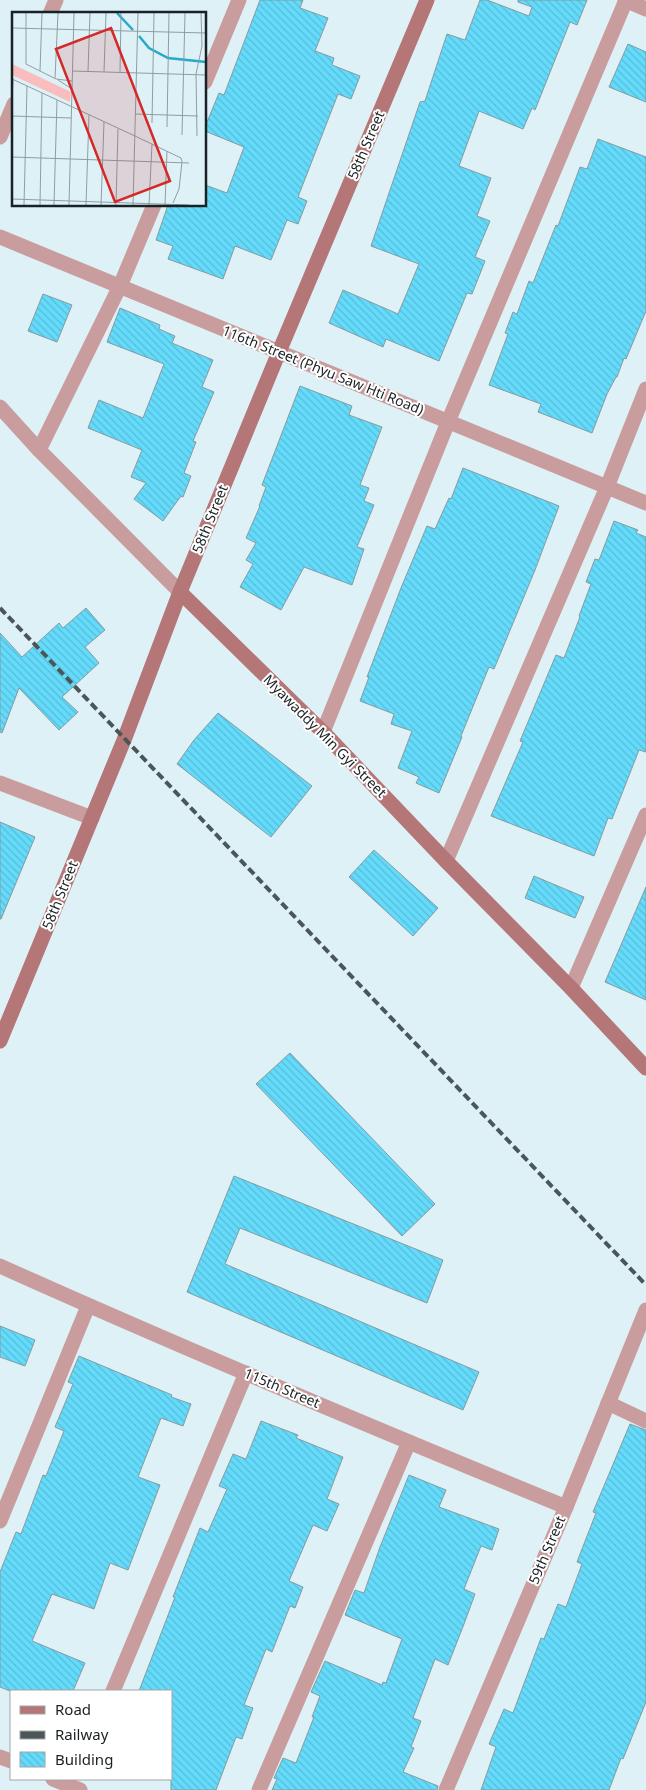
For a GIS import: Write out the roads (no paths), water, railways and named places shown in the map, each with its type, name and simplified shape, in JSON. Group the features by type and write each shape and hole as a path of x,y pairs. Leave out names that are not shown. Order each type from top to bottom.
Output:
{"main road":[{"name":"58th Street","path":"0,1041 124,740 180,592 427,0"},
{"name":"Myawaddy Min Gyi Street","path":"180,592 323,732 646,1068"}],"street":[{"path":"51,12 56,0"},
{"path":"206,80 239,0"},
{"path":"323,732 448,422 626,0 646,9"},
{"path":"0,137 12,109"},
{"path":"39,450 120,286 154,206"},
{"name":"116th Street (Phyu Saw Hti Road)","path":"0,237 646,503"},
{"path":"446,861 607,487 646,389"},
{"name":"Myawaddy Min Gyi Street","path":"0,407 39,450 180,592"},
{"path":"0,782 92,818"},
{"path":"571,988 646,815"},
{"name":"115th Street","path":"0,1266 88,1306 246,1373 566,1506"},
{"path":"0,1521 88,1306"},
{"name":"59th Street","path":"446,1790 644,1319"},
{"path":"113,1690 246,1373"},
{"path":"608,1403 646,1421"},
{"path":"258,1790 409,1442"},
{"path":"56,1780 76,1786"}],"railway":[{"path":"0,608 646,1285"}]}
